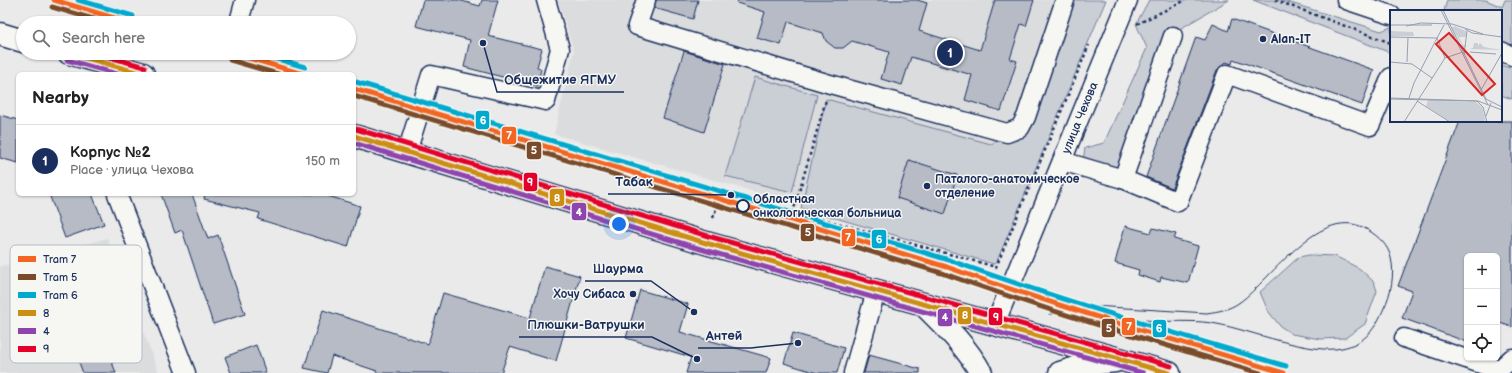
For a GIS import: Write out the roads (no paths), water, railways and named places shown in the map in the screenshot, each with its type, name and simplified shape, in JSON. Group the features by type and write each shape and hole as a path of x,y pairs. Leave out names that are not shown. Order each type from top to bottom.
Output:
{"main road":[{"path":"0,34 16,39"},
{"path":"84,60 101,68 129,72"},
{"path":"356,137 706,242 1169,373"},
{"path":"923,304 957,339 974,360 981,373"},
{"path":"1060,373 1089,364 1126,360"}],"street":[{"path":"241,16 245,0"},
{"path":"407,152 431,75 546,101 560,50 546,0"},
{"path":"646,0 637,26 830,84 1008,133 1020,128 1026,117 1065,0"},
{"name":"улица Чехова","path":"995,324 1119,17 1128,0"},
{"path":"1346,0 1390,15"},
{"path":"1123,179 1173,36"},
{"path":"1502,51 1512,56"},
{"path":"1062,161 1123,179 1178,202 1227,74 1370,126 1390,79"},
{"path":"118,196 137,245"},
{"path":"142,259 186,373"},
{"path":"853,373 876,291"},
{"path":"1404,338 1499,370 1512,358"}],"tram line":[{"name":"7","path":"54,0 108,16"},
{"name":"6","path":"78,0 133,16"},
{"name":"5","path":"52,7 83,16"},
{"name":"5","path":"230,60 271,72"},
{"name":"7","path":"256,60 296,72"},
{"name":"6","path":"281,60 305,67"},
{"name":"6","path":"356,82 949,260 1159,329 1286,366"},
{"name":"7","path":"356,90 947,267 1073,309 1284,373"},
{"name":"5","path":"356,97 945,274 984,288 1141,338 1260,373"},
{"path":"1049,314 1210,323 1298,345 1314,348 1342,348 1357,343 1373,329 1386,302 1390,290 1393,271 1390,253 1385,245 1368,230 1350,224 1333,226 1315,234 1298,246 1240,302 1224,310 1207,313 1052,302"}],"place":[{"name":"Alan-IT","path":"1263,39"},
{"name":"Общежитие ЯГМУ","path":"483,43"},
{"name":"Корпус №2","path":"950,53"},
{"name":"Паталого-анатомическое отделение","path":"927,186"},
{"name":"Табак","path":"731,195"},
{"name":"Областная онкологическая больница","path":"743,206"},
{"name":"Хочу Сибаса","path":"633,294"},
{"name":"Шаурма","path":"694,312"},
{"name":"Антей","path":"798,343"},
{"name":"Плюшки-Ватрушки","path":"697,359"}]}
